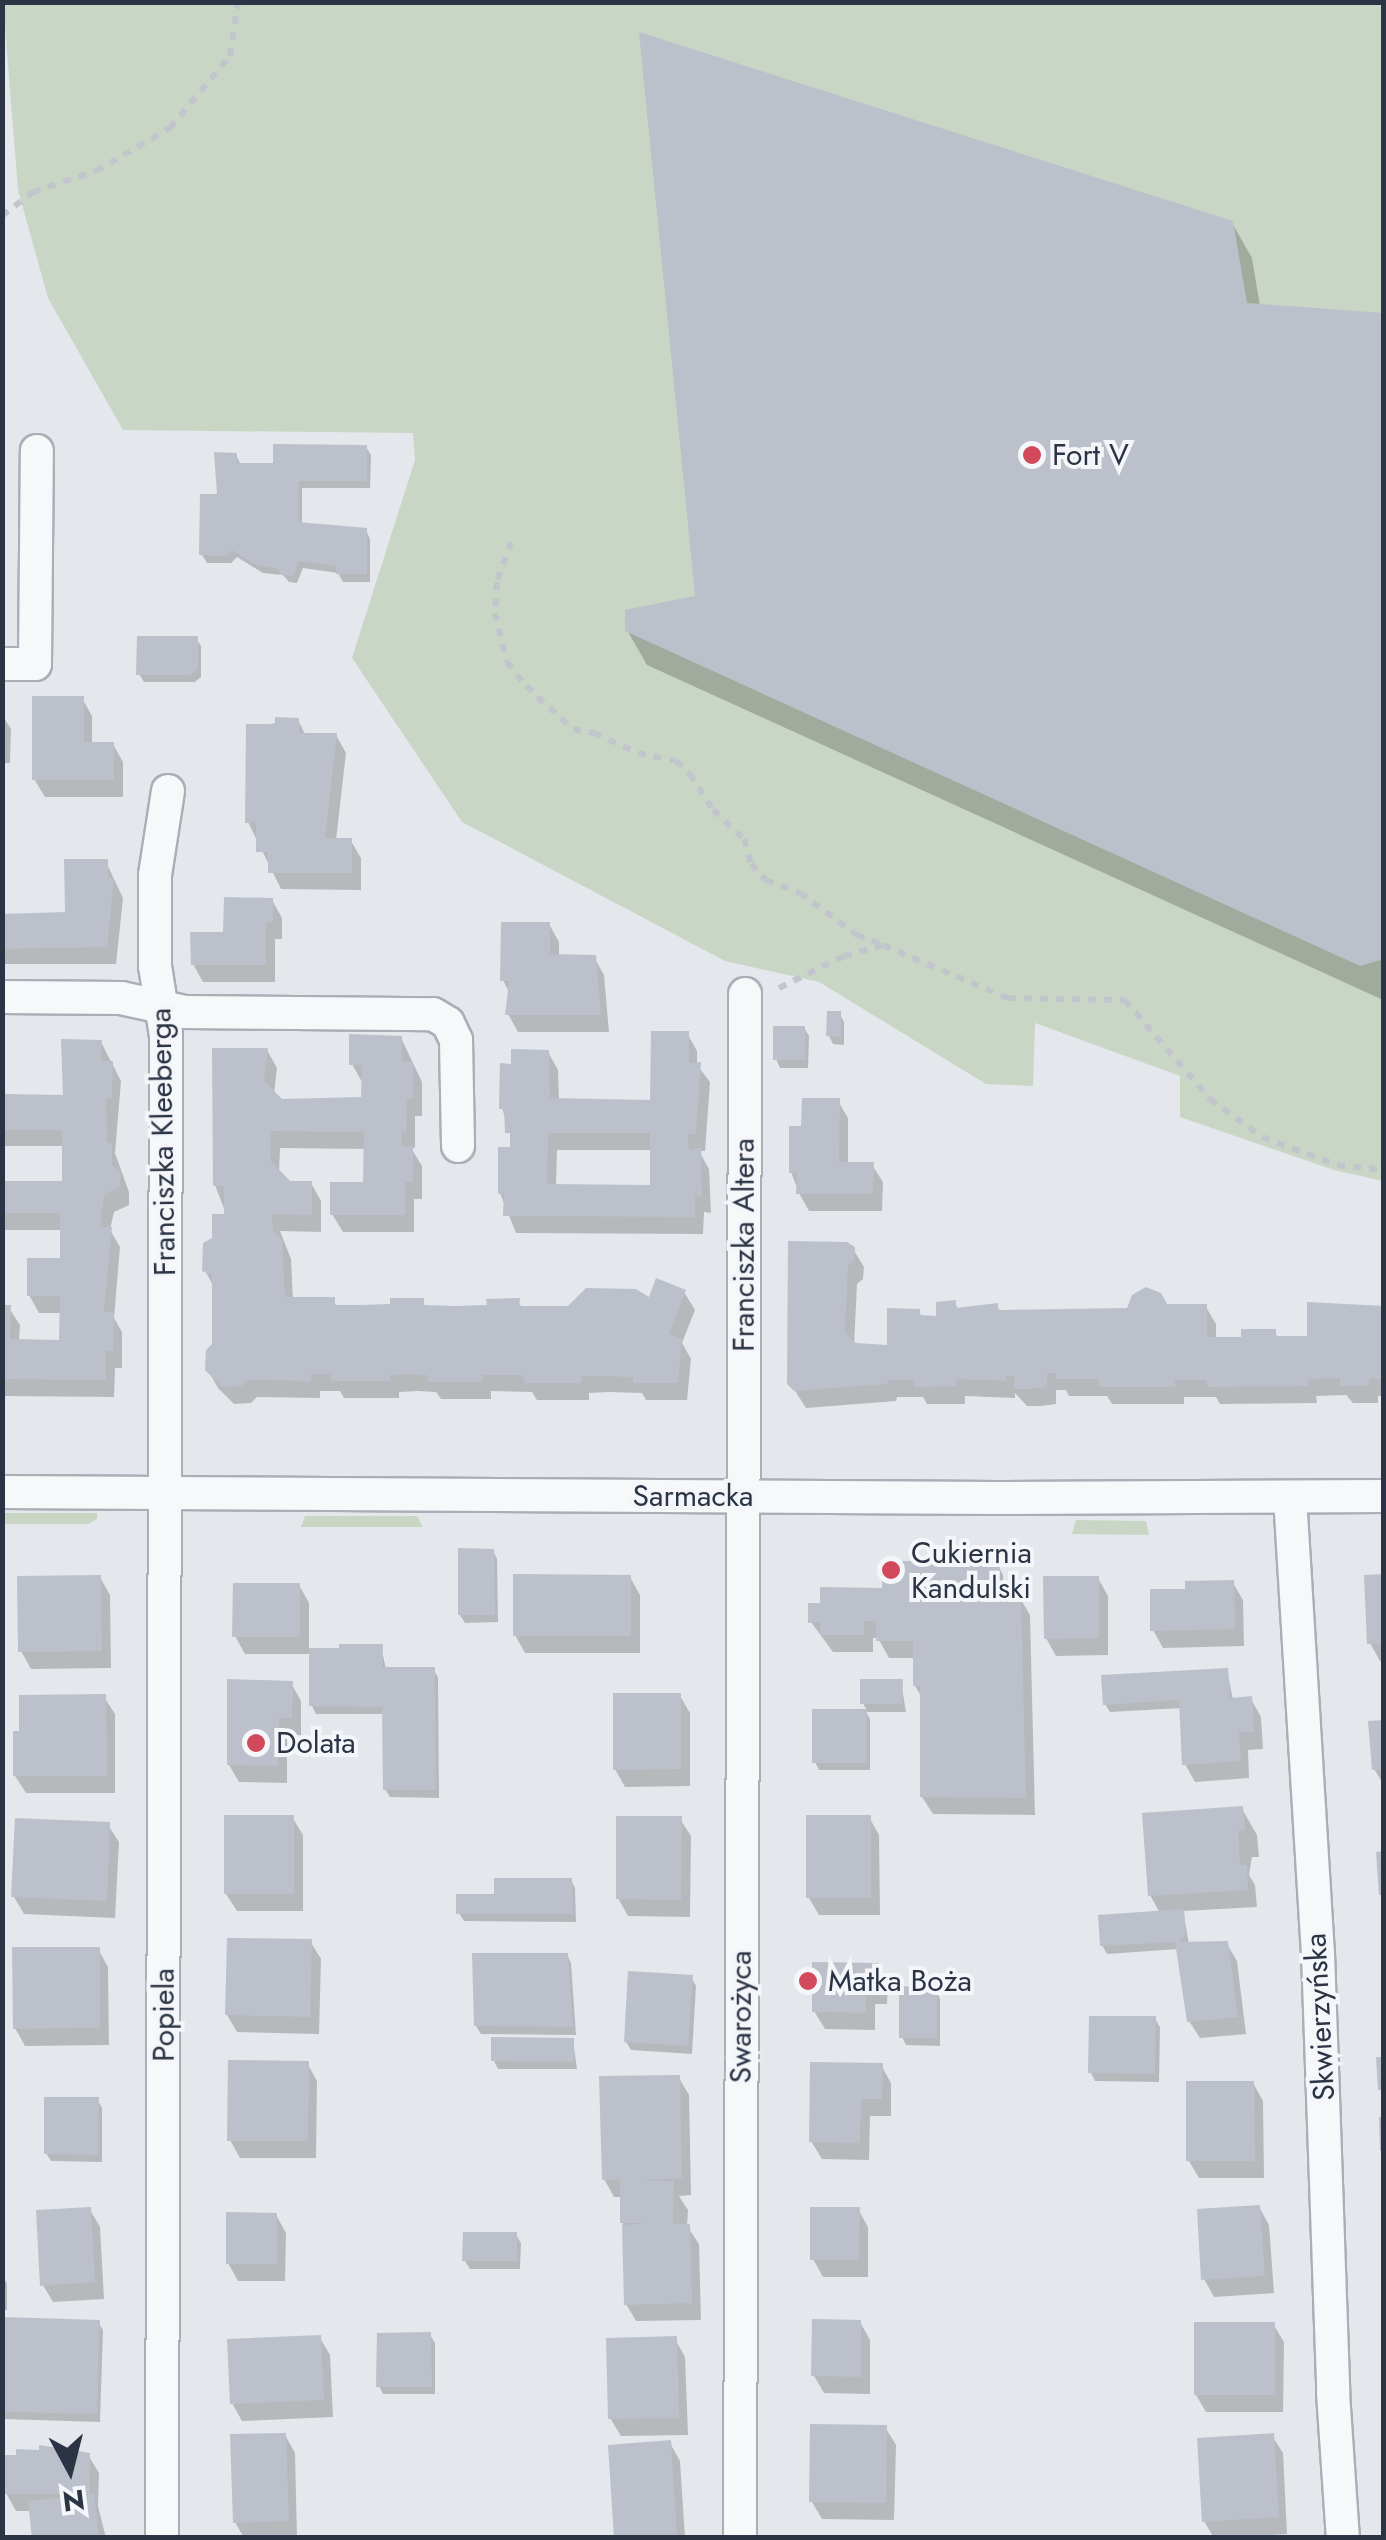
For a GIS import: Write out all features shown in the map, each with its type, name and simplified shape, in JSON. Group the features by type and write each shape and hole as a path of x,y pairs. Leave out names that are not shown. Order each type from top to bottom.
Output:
{"street":[{"path":"2,664 35,664 38,451"},
{"name":"Franciszka Kleeberga","path":"166,1494 166,1036 155,966 156,875 168,792"},
{"path":"2,998 121,998 185,1012 434,1014 448,1022 456,1040 458,1146"},
{"name":"Franciszka Altera","path":"743,1496 745,999"},
{"name":"Sarmacka","path":"2,1492 1384,1496"},
{"name":"Popiela","path":"162,2538 166,1494"},
{"name":"Swarożyca","path":"740,2538 743,1496"},
{"name":"Skwierzyńska","path":"1290,1497 1318,1953 1333,2393 1344,2538"}],"path":[{"path":"2,216 33,192 96,172 170,128 230,56 238,2"},
{"path":"511,542 497,582 495,613 507,662 526,686 573,728 594,732 638,753 676,761 690,774 712,810 744,838 751,864 766,880 800,893 857,935 1008,998 1125,1000 1210,1099 1262,1137 1337,1165 1384,1170"},
{"path":"745,999 844,956 883,945"}],"green space":[{"path":"3,2 1383,3 1383,1181 1334,1170 1180,1117 1180,1076 1035,1023 1033,1086 986,1084 819,982 725,961 462,822 352,658 415,460 413,433 123,430 48,298 18,190"},
{"path":"3,1513 97,1513 97,1519 88,1524 3,1524"},
{"path":"305,1516 417,1516 423,1527 301,1527"},
{"path":"1076,1520 1146,1521 1149,1535 1072,1534"}],"building":[{"name":"Fort V","path":"639,32 1233,221 1247,303 1384,313 1384,959 1360,966 625,631 625,610 695,596"},
{"path":"273,444 367,445 367,481 299,481 298,522 367,528 367,574 336,574 336,566 299,561 293,576 282,575 276,568 256,565 232,550 226,556 199,555 200,494 217,494 214,452 237,453 237,463 273,463"},
{"path":"137,636 198,636 198,669 190,675 136,675"},
{"path":"32,696 84,696 84,742 114,742 114,780 32,780"},
{"path":"275,717 299,718 299,733 337,733 325,838 352,838 352,873 268,873 268,852 256,852 256,823 245,823 246,724 275,724"},
{"path":"64,859 108,859 108,878 114,878 107,947 2,949 2,914 65,912"},
{"path":"224,897 273,898 273,922 266,922 266,965 191,965 190,932 223,932"},
{"path":"501,922 550,922 550,954 596,955 601,1015 505,1015 509,981 500,981"},
{"path":"827,1011 841,1011 841,1037 826,1036"},
{"path":"773,1026 805,1026 805,1060 773,1060"},
{"path":"651,1031 689,1031 689,1063 701,1062 696,1134 688,1134 689,1149 701,1148 702,1196 695,1195 695,1217 503,1216 504,1194 498,1194 498,1147 510,1147 510,1133 505,1133 504,1109 499,1109 500,1063 511,1064 511,1049 549,1050 550,1098 650,1100","holes":["548,1133 650,1133 650,1185 547,1184"]},
{"path":"349,1034 402,1036 402,1062 413,1062 413,1099 407,1099 406,1131 402,1131 402,1146 413,1146 413,1182 405,1182 405,1215 330,1215 330,1182 363,1182 364,1132 271,1131 270,1160 290,1181 312,1181 312,1215 272,1214 273,1231 282,1239 285,1297 335,1297 335,1305 390,1304 390,1298 424,1298 424,1305 455,1306 487,1305 486,1299 520,1298 519,1306 568,1306 586,1288 636,1289 649,1297 656,1278 686,1290 669,1334 682,1339 678,1383 633,1383 633,1377 581,1376 581,1383 524,1383 523,1375 482,1375 482,1382 428,1382 427,1375 407,1374 390,1375 390,1381 331,1381 330,1374 311,1374 311,1381 247,1380 241,1386 222,1387 205,1370 206,1350 212,1344 212,1275 202,1271 203,1243 212,1238 212,1214 224,1214 224,1186 213,1186 212,1048 268,1048 264,1081 282,1099 361,1097 362,1065 349,1065"},
{"path":"61,1039 102,1040 101,1061 113,1061 112,1098 106,1098 107,1143 112,1143 112,1165 121,1172 120,1187 105,1194 101,1227 112,1227 104,1312 114,1312 113,1351 106,1351 106,1380 2,1379 2,1305 11,1305 10,1339 59,1340 60,1296 27,1296 27,1258 60,1258 60,1213 2,1213 2,1181 62,1181 62,1130 2,1130 2,1094 63,1095"},
{"path":"802,1098 840,1098 839,1162 874,1162 873,1194 796,1194 797,1173 789,1173 789,1126 801,1126"},
{"path":"788,1241 847,1242 855,1247 854,1261 848,1265 845,1332 856,1343 887,1345 887,1308 920,1309 920,1315 936,1316 936,1302 956,1300 956,1308 998,1303 998,1310 1127,1308 1132,1295 1146,1287 1161,1293 1167,1304 1207,1304 1207,1337 1241,1337 1241,1329 1276,1329 1276,1336 1307,1336 1307,1302 1384,1306 1384,1379 1369,1379 1369,1386 1340,1386 1340,1378 1308,1379 1308,1386 1207,1387 1207,1380 1175,1380 1175,1387 1099,1387 1099,1379 1056,1379 1056,1373 1047,1373 1047,1387 1030,1389 1014,1389 1014,1376 1006,1376 1006,1381 956,1379 956,1386 914,1387 915,1380 888,1380 887,1384 794,1391 787,1384"},
{"path":"458,1548 494,1549 495,1615 458,1615"},
{"path":"974,1555 995,1555 1000,1565 1000,1595 1021,1595 1026,1798 920,1797 920,1686 913,1686 913,1641 876,1641 876,1621 864,1621 864,1635 820,1635 820,1622 808,1623 808,1603 820,1603 820,1587 882,1588 882,1572 892,1561 969,1561"},
{"path":"513,1574 631,1575 631,1636 513,1636"},
{"path":"1384,1574 1384,1643 1367,1644 1364,1575"},
{"path":"101,1575 102,1651 18,1652 17,1576"},
{"path":"1043,1576 1099,1576 1099,1638 1044,1639"},
{"path":"1234,1580 1235,1629 1150,1631 1150,1589 1185,1589 1185,1581"},
{"path":"233,1583 300,1583 300,1637 232,1637"},
{"path":"339,1644 383,1644 382,1667 435,1667 436,1790 383,1790 382,1707 309,1706 309,1648 339,1648"},
{"path":"1228,1668 1230,1698 1252,1696 1254,1732 1239,1732 1241,1761 1182,1765 1179,1700 1103,1705 1101,1675"},
{"path":"227,1679 293,1681 292,1718 279,1718 278,1766 227,1765"},
{"path":"860,1679 903,1679 902,1704 860,1704"},
{"path":"613,1693 681,1693 681,1769 613,1770"},
{"path":"106,1694 107,1776 13,1776 13,1731 19,1731 19,1695"},
{"path":"812,1709 867,1709 867,1763 812,1763"},
{"path":"1384,1720 1384,1769 1372,1770 1368,1721"},
{"path":"1243,1806 1245,1831 1238,1831 1240,1865 1247,1865 1248,1890 1148,1896 1142,1813"},
{"path":"224,1815 294,1815 294,1894 224,1894"},
{"path":"806,1815 871,1815 871,1898 806,1898"},
{"path":"616,1816 682,1816 681,1900 616,1899"},
{"path":"15,1818 110,1822 107,1901 11,1897"},
{"path":"1384,1851 1384,1895 1379,1895 1376,1852"},
{"path":"494,1878 572,1878 573,1914 456,1914 456,1894 494,1894"},
{"path":"1184,1909 1186,1934 1179,1942 1228,1941 1238,2017 1187,2022 1175,1942 1100,1946 1098,1915"},
{"path":"227,1938 312,1939 310,2017 225,2015"},
{"path":"12,1947 100,1947 100,2028 13,2029"},
{"path":"472,1953 568,1953 573,2027 474,2026"},
{"path":"812,1962 879,1963 878,1987 866,1987 866,2013 812,2012"},
{"path":"628,1971 693,1975 688,2046 624,2042"},
{"path":"899,1986 937,1988 937,2038 899,2038"},
{"path":"1089,2016 1156,2016 1155,2074 1088,2073"},
{"path":"491,2037 574,2038 574,2062 491,2061"},
{"path":"1376,2057 1384,2057 1384,2090 1378,2090"},
{"path":"228,2060 309,2061 308,2141 227,2141"},
{"path":"810,2062 883,2063 882,2099 861,2099 860,2143 809,2142"},
{"path":"680,2075 682,2178 636,2181 674,2181 673,2224 690,2224 692,2303 624,2305 622,2225 649,2223 620,2223 620,2180 602,2180 599,2076"},
{"path":"1186,2081 1254,2081 1255,2161 1186,2161"},
{"path":"44,2097 99,2097 98,2155 44,2154"},
{"path":"1379,2117 1384,2117 1384,2151 1380,2151"},
{"path":"1260,2205 1265,2276 1201,2280 1197,2209"},
{"path":"91,2207 95,2282 40,2286 36,2210"},
{"path":"810,2207 860,2207 859,2260 810,2260"},
{"path":"226,2212 277,2213 277,2264 226,2264"},
{"path":"463,2232 517,2232 517,2261 462,2261"},
{"path":"2,2317 100,2320 97,2414 2,2412"},
{"path":"812,2319 861,2320 861,2377 811,2376"},
{"path":"1194,2322 1275,2322 1275,2395 1194,2395"},
{"path":"431,2332 432,2387 376,2387 377,2333"},
{"path":"321,2335 324,2400 230,2404 227,2339"},
{"path":"677,2336 679,2418 608,2419 606,2338"},
{"path":"810,2424 887,2425 886,2503 809,2502"},
{"path":"286,2433 289,2521 233,2523 230,2434"},
{"path":"1274,2433 1279,2517 1202,2522 1197,2438"},
{"path":"671,2440 677,2538 614,2538 608,2445"},
{"path":"39,2445 90,2453 90,2494 3,2494 4,2455 16,2455 16,2449 39,2450"},
{"path":"94,2494 99,2538 32,2538 28,2501"}],"place":[{"name":"Fort V","path":"1032,455"},
{"name":"Cukiernia Kandulski","path":"891,1570"},
{"name":"Dolata","path":"256,1743"},
{"name":"Matka Boża","path":"808,1981"}]}
